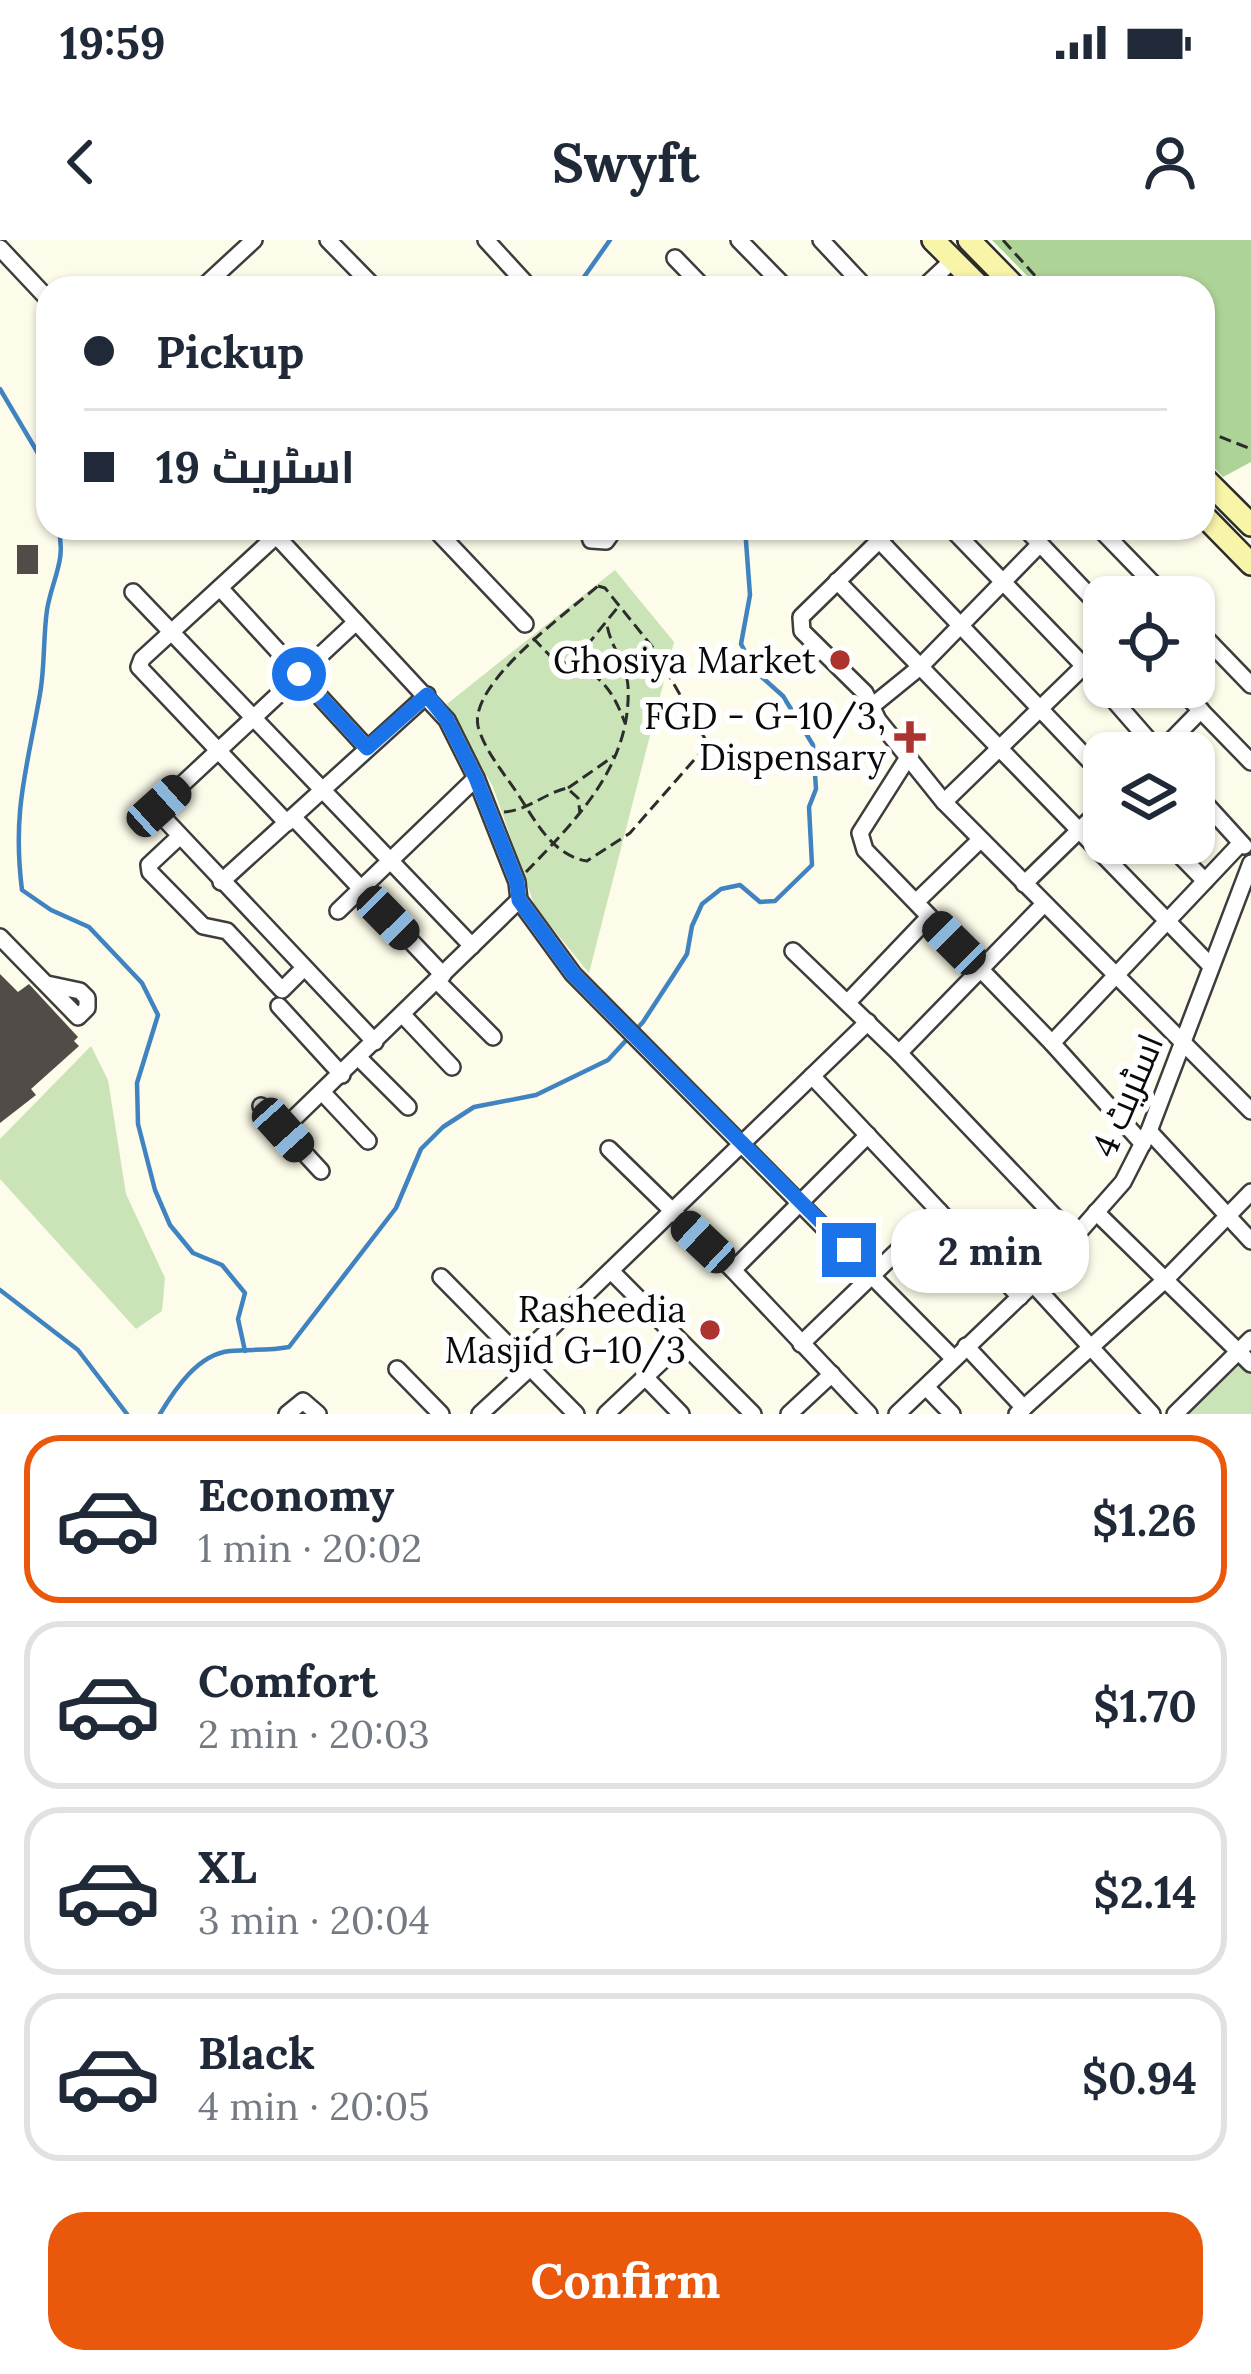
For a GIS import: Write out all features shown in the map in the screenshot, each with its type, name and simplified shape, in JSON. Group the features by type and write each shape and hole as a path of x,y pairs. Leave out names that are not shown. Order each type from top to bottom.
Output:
{"main road":[{"path":"933,240 969,276"},
{"path":"968,240 1004,276"},
{"path":"980,276 988,260"},
{"path":"1215,489 1251,525"},
{"path":"1215,527 1251,564"}],"street":[{"path":"216,276 254,240"},
{"path":"328,240 363,276"},
{"path":"486,240 519,276"},
{"path":"739,240 772,276"},
{"path":"821,240 851,276"},
{"path":"0,248 36,286"},
{"path":"674,258 692,276"},
{"path":"936,276 953,260"},
{"path":"265,540 142,659 139,668 218,753 360,889 493,1037"},
{"path":"280,540 447,720 476,778 517,882 519,900 573,974 872,1274 1020,1411 1165,1280 1251,1192"},
{"path":"445,540 530,632"},
{"path":"879,540 801,617 802,631 865,693 907,759 944,802 1251,1112"},
{"path":"890,540 962,625 1083,753"},
{"path":"963,540 1083,665"},
{"path":"1036,540 1083,589"},
{"path":"1111,540 1146,576"},
{"path":"872,706 920,667 1040,544"},
{"path":"837,581 1210,965"},
{"path":"220,588 367,748"},
{"path":"133,592 472,946"},
{"path":"356,622 159,806 158,812 375,1042"},
{"path":"1215,648 1251,685"},
{"path":"944,802 1083,671"},
{"path":"221,882 427,695"},
{"path":"1121,708 1142,732"},
{"path":"1181,732 1202,710 1251,762"},
{"path":"907,759 860,833 865,850 1251,1240"},
{"path":"338,911 476,778"},
{"path":"1052,1043 1204,881 1246,848 1215,814"},
{"path":"1024,884 1083,825"},
{"path":"181,836 149,865 149,872 203,926 227,932 282,990 304,968"},
{"path":"916,902 980,840"},
{"name":"اسٹریٹ 4","path":"897,1414 1033,1284 1123,1182 1146,1137 1251,863"},
{"path":"1188,864 1204,881"},
{"path":"283,1130 519,900"},
{"path":"899,1053 1044,904"},
{"path":"227,932 247,910"},
{"path":"848,1002 928,917"},
{"path":"0,938 78,1017 85,1011 87,998 80,991 47,984"},
{"path":"793,951 899,1053 1075,1238"},
{"path":"279,1006 342,1075"},
{"path":"403,1014 452,1067"},
{"path":"480,1414 611,1271 868,1022"},
{"path":"359,1058 409,1107"},
{"path":"812,1076 1020,1297"},
{"path":"322,1093 368,1141"},
{"path":"261,1106 320,1171"},
{"path":"733,1270 868,1135"},
{"path":"609,1148 869,1414"},
{"path":"801,1344 939,1211"},
{"path":"1096,1212 1251,1364"},
{"path":"611,1271 745,1411"},
{"path":"442,1277 577,1414"},
{"path":"1033,1284 1153,1414"},
{"path":"1175,1414 1251,1339"},
{"path":"606,1414 681,1343"},
{"path":"397,1370 441,1414"},
{"path":"789,1414 832,1374"},
{"path":"645,1377 681,1414"},
{"path":"926,1387 952,1414"},
{"path":"287,1414 303,1401 318,1414"}],"path":[{"path":"1003,240 1035,276"},
{"path":"1215,434 1251,448"},
{"path":"598,586 619,606 654,649 708,744 630,833 587,861 572,859 552,844 527,808 483,736 478,713 496,678 530,632 598,586"},
{"path":"572,664 619,606"},
{"path":"517,882 580,816 615,755 626,724 626,673 611,646 607,625"},
{"path":"530,632 555,661 589,670 605,684 626,724"},
{"path":"490,813 527,808 615,755"},
{"path":"567,788 578,798 580,816"}],"green space":[{"path":"992,240 1251,240 1251,462 1223,477 1215,469 1215,276 1027,276"},
{"path":"615,570 674,642 589,973 535,907 493,787 447,704"},
{"path":"91,1046 108,1080 126,1194 165,1278 162,1311 136,1329 0,1179 0,1139"},
{"path":"1251,1346 1251,1414 1181,1414"}],"building":[{"path":"17,545 38,545 38,574 17,574"},
{"path":"0,974 18,992 29,984 78,1037 74,1041 79,1046 31,1089 36,1095 0,1123"}],"waterway":[{"path":"585,276 610,240"},
{"path":"0,389 36,450"},
{"path":"60,540 20,813 22,890 89,927 142,983 158,1015 137,1083 138,1124 155,1190 170,1225 193,1253 222,1265 245,1293 238,1319 245,1351"},
{"path":"160,1414 180,1384 208,1359 230,1351 289,1347 396,1208 421,1149 443,1127 474,1107 536,1095 608,1060 643,1022 687,954 702,904 721,889 740,885 760,902 775,901 812,865 813,745 783,696 756,672 741,644 750,595 746,540"},
{"path":"0,1290 78,1350 127,1414"}],"place":[{"name":"Ghosiya Market","path":"840,660"},
{"name":"FGD - G-10/3, Dispensary","path":"910,737"},
{"name":"Rasheedia Masjid G-10/3","path":"710,1330"}],"route":[{"path":"299,674 367,748 427,695 447,720 476,778 517,882 519,900 573,974 849,1250"}]}
